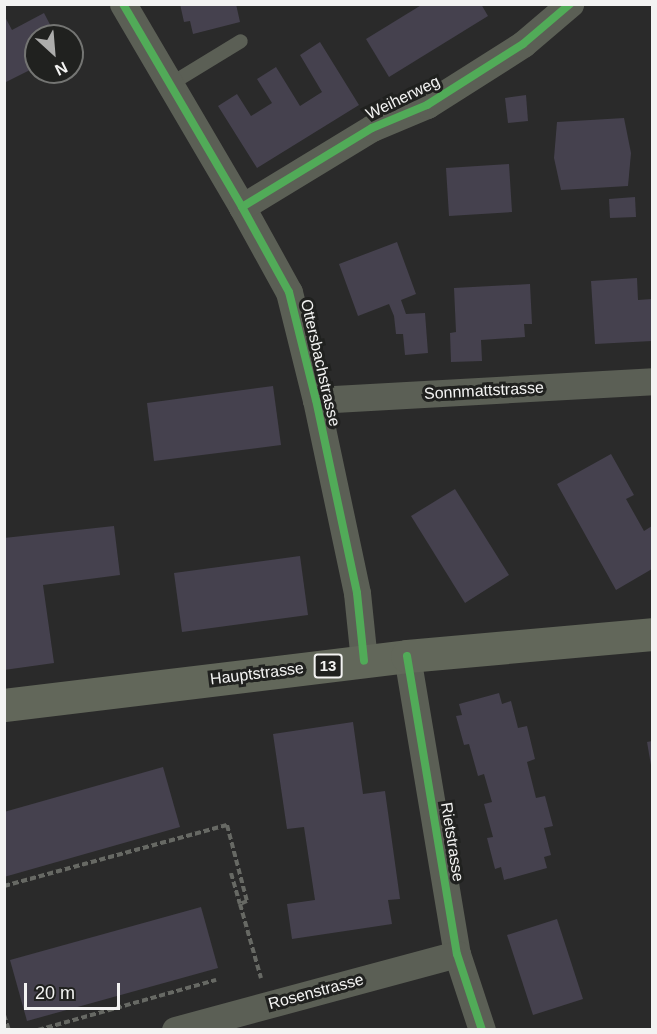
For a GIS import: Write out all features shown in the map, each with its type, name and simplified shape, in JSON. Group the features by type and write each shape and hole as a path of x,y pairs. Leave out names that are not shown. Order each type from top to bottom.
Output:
{"main road":[{"name":"Hauptstrasse","path":"4,705 407,656 652,634"}],"street":[{"name":"Ottersbachstrasse","path":"123,4 289,292 316,400 357,593 364,661"},
{"name":"Weiherweg","path":"242,207 372,128 427,105 523,44 570,4"},
{"name":"Sonnmattstrasse","path":"316,400 652,381"},
{"name":"Rietstrasse","path":"407,656 457,954 482,1029"},
{"name":"Rosenstrasse","path":"175,1029 457,954"}],"lane":[{"path":"169,85 241,41"}],"path":[{"path":"4,885 227,825 247,901 240,904"},
{"path":"231,873 268,1004"},
{"path":"38,1029 216,980"},
{"path":"4,1015 9,1029"}],"building":[{"path":"180,4 236,4 240,22 193,34 190,21 184,22"},
{"path":"423,4 481,4 488,16 389,77 366,39"},
{"path":"44,13 50,24 24,24 24,73 4,83 4,15 12,30"},
{"path":"320,42 359,105 257,168 218,106 237,94 251,116 272,103 257,79 276,67 300,106 322,92 300,55"},
{"path":"526,95 528,121 508,123 505,98"},
{"path":"624,118 631,153 628,186 561,190 554,158 557,122"},
{"path":"509,164 512,212 449,216 446,168"},
{"path":"635,197 636,217 610,218 609,199"},
{"path":"397,242 416,294 401,300 406,314 425,313 428,353 405,355 403,334 396,334 394,316 389,304 358,316 339,264"},
{"path":"637,278 638,300 652,299 652,341 595,344 591,281"},
{"path":"530,284 532,324 524,324 525,337 481,340 482,361 451,362 450,333 456,332 454,288"},
{"path":"273,386 281,445 154,461 147,403"},
{"path":"611,454 634,495 626,499 644,531 652,526 652,569 616,590 557,484"},
{"path":"455,489 509,575 465,603 411,516"},
{"path":"114,526 120,575 43,585 54,663 4,670 4,538"},
{"path":"300,556 308,615 182,632 174,573"},
{"path":"499,693 502,704 511,701 518,728 527,726 535,759 527,762 536,798 545,796 553,826 544,828 551,855 544,857 547,868 504,880 501,867 495,869 487,838 493,837 484,804 492,802 484,774 478,776 469,744 464,745 456,716 462,715 459,704"},
{"path":"353,722 363,794 385,791 400,899 388,900 392,924 292,939 287,904 315,900 304,827 287,829 273,734"},
{"path":"652,741 652,765 651,765 647,742"},
{"path":"163,767 180,827 4,877 4,812"},
{"path":"201,907 218,968 27,1021 10,960"},
{"path":"557,919 583,999 533,1015 507,935"}],"cycle path":[{"path":"123,4 289,292 316,400 357,593 364,661"},
{"path":"242,207 372,128 427,105 523,44 570,4"},
{"path":"407,656 457,954 482,1030"}]}
